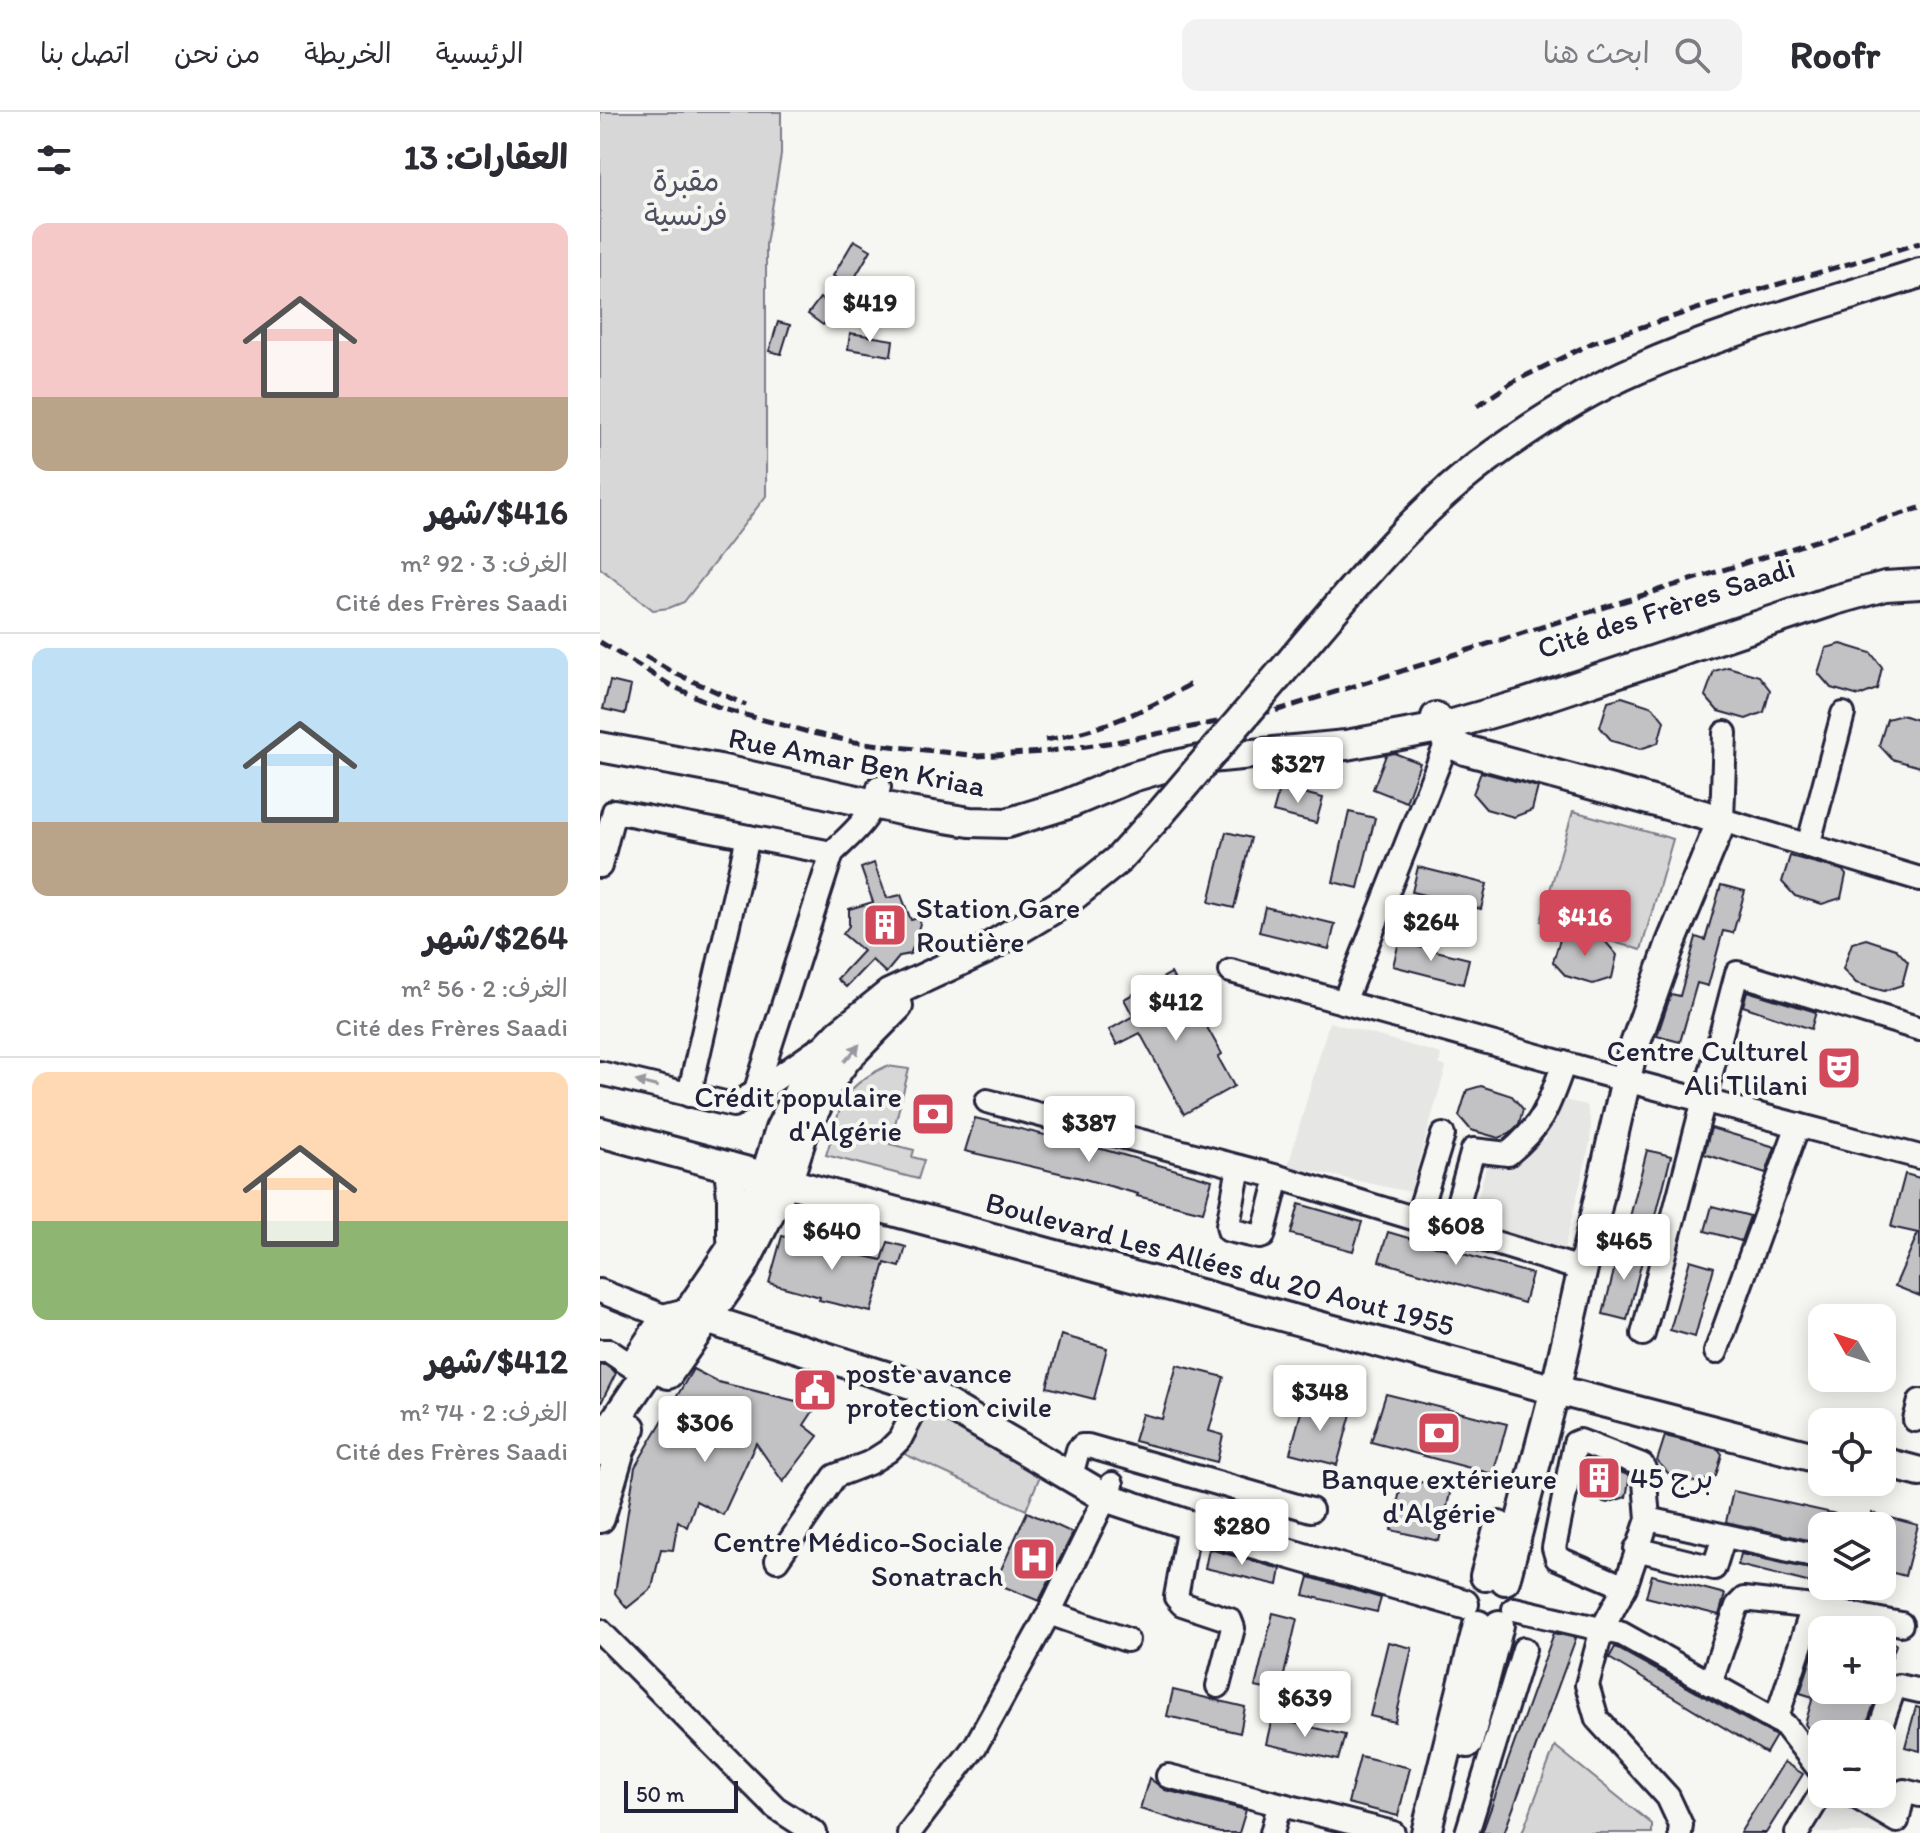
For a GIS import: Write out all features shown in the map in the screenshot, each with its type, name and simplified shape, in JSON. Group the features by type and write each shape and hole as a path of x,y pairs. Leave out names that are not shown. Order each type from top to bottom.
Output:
{"main road":[{"path":"600,1451 614,1422 693,1311 737,1258 778,1174 807,1075 822,1052 840,1033 889,994 1006,939 1068,900 1119,859 1387,550 1420,516 1492,455 1562,410 1616,379 1652,363 1920,273"},
{"name":"Cité des Frères Saadi","path":"1440,729 1611,664 1831,589 1883,576 1920,572"},
{"name":"Cité des Frères Saadi","path":"1311,748 1440,729 1835,600 1885,586 1920,584"},
{"name":"Rue Amar Ben Kriaa","path":"600,729 722,752 877,795 909,812 970,822 1007,823 1065,805 1132,777 1196,761 1311,748"},
{"path":"1426,1833 1547,1381 1618,1078 1632,1053 1713,818 1479,754 1440,729"},
{"name":"Rue Amar Ben Kriaa","path":"600,747 877,795 988,806 1005,806 1096,790"},
{"path":"778,1174 765,1155 792,1131 846,1059 873,1029 931,975"},
{"name":"Boulevard Les Allées du 20 Aout 1955","path":"600,1119 778,1174"},
{"name":"Boulevard Les Allées du 20 Aout 1955","path":"600,1132 778,1174 1547,1381 1808,1455"},
{"path":"737,1258 732,1197 778,1174"},
{"path":"693,1311 825,1350 922,1373 1074,1465 1109,1490 1268,1534 1487,1601"},
{"path":"600,1518 620,1450 693,1311"},
{"path":"825,1350 914,1385 1109,1490 1189,1525 1487,1601"},
{"name":"Boulevard Les Allées du 20 Aout 1955","path":"1547,1381 1808,1443"},
{"path":"1896,1466 1920,1472"},
{"path":"1896,1479 1920,1485"},
{"path":"1445,1833 1487,1601"}],"street":[{"path":"1808,846 1843,714"},
{"path":"1344,1002 1440,729"},
{"path":"1725,733 1713,818 1920,879"},
{"path":"755,1093 832,853 858,829 877,795"},
{"path":"600,866 614,811 832,853"},
{"path":"858,829 909,812"},
{"path":"689,1095 748,837"},
{"path":"1231,971 1618,1078 1920,1157"},
{"path":"1643,1334 1737,973 1920,1029"},
{"path":"600,1073 733,1105 840,1033"},
{"path":"1451,1228 1473,1150 1508,1154 1527,1139 1544,1116 1564,1063"},
{"path":"987,1101 1278,1177 1573,1266"},
{"path":"1716,1352 1798,1125"},
{"path":"1417,1219 1443,1135"},
{"path":"1239,1167 1229,1230 1263,1236 1278,1177"},
{"path":"600,1291 693,1311"},
{"path":"600,1351 609,1351 630,1365 693,1311"},
{"path":"777,1560 835,1476 869,1463 900,1439 925,1391"},
{"path":"1625,1587 1557,1558 1554,1548 1575,1443 1580,1441 1642,1465 1644,1469 1648,1519 1625,1587 1602,1629 1587,1685 1597,1719 1668,1797 1681,1825 1680,1833"},
{"path":"1074,1465 1078,1450 1088,1446 1311,1510"},
{"path":"909,1833 976,1745 1049,1613 1109,1490"},
{"path":"1648,1519 1808,1554"},
{"path":"1189,1525 1176,1597 1182,1604 1230,1620 1233,1628 1218,1686"},
{"path":"1636,1549 1714,1568 1724,1536"},
{"path":"1710,1684 1737,1606 1744,1599 1813,1607 1901,1624"},
{"path":"1487,1601 1622,1634 1785,1725 1808,1755"},
{"path":"1776,1720 1813,1607"},
{"path":"1049,1613 1127,1640"},
{"path":"600,1631 776,1808 815,1833"},
{"path":"1467,1833 1524,1649"},
{"path":"1883,1720 1893,1691 1898,1686 1920,1691"},
{"path":"1168,1776 1393,1833"},
{"path":"1876,1808 1897,1821 1904,1791 1920,1795"},
{"path":"1272,1833 1279,1806"},
{"path":"1797,1833 1812,1808"}],"shaded area":[{"path":"1329,1022 1441,1054 1439,1064 1446,1067 1410,1192 1288,1166"},
{"path":"1559,1099 1587,1105 1591,1124 1590,1144 1563,1253 1470,1226 1488,1160 1507,1163 1546,1139"},
{"path":"1829,1808 1850,1808 1889,1833 1814,1833"}],"green space":[{"name":"مقبرة فرنسية","path":"600,112 781,112 781,155 766,244 766,496 684,602 653,610 600,568"},
{"path":"1573,811 1673,839 1641,950 1541,921"},
{"path":"887,1066 909,1069 890,1144 914,1150 912,1157 924,1160 918,1179 826,1155 839,1112 850,1092 871,1074"},
{"path":"925,1401 1042,1471 1026,1510 898,1451"},
{"path":"1555,1746 1652,1824 1652,1833 1522,1833"}],"building":[{"path":"854,240 871,250 850,286 833,276"},
{"path":"820,298 835,310 823,325 808,314"},
{"path":"778,322 790,325 781,354 769,351"},
{"path":"850,333 893,340 891,356 848,349"},
{"path":"1841,644 1871,653 1882,667 1877,689 1859,696 1831,688 1818,673 1826,648"},
{"path":"1728,667 1759,676 1770,690 1764,712 1746,719 1718,711 1705,696 1714,671"},
{"path":"610,681 631,686 625,714 603,709"},
{"path":"1622,697 1653,707 1664,721 1658,743 1640,749 1612,741 1600,727 1608,701"},
{"path":"1902,715 1920,721 1920,767 1892,759 1879,745 1887,719"},
{"path":"1394,753 1420,763 1406,802 1373,789 1386,755"},
{"path":"1481,772 1538,787 1532,810 1514,817 1486,809 1473,794"},
{"path":"1280,787 1323,798 1316,823 1273,812"},
{"path":"1349,812 1375,818 1358,888 1333,882"},
{"path":"1226,832 1251,838 1234,908 1209,902"},
{"path":"1790,856 1842,870 1846,875 1841,898 1822,904 1795,896 1782,882"},
{"name":"Station Gare Routière","path":"874,863 887,898 901,895 911,920 922,917 918,930 925,931 920,947 914,945 910,954 900,956 886,973 872,960 846,987 837,979 863,951 843,934 849,926 849,909 873,902 861,868"},
{"path":"1418,867 1487,884 1481,909 1412,892"},
{"path":"1721,885 1745,891 1733,933 1723,931 1708,986 1697,983 1680,1042 1657,1036 1671,994 1680,996 1696,937 1705,940"},
{"path":"1265,907 1335,924 1329,949 1259,932"},
{"path":"1576,932 1606,942 1617,955 1612,978 1593,984 1566,976 1553,962 1561,936"},
{"path":"1866,939 1896,949 1908,962 1902,985 1884,991 1856,983 1843,969 1852,943"},
{"path":"1399,942 1469,959 1463,984 1393,966"},
{"path":"1171,973 1189,1007 1194,1004 1222,1054 1218,1057 1234,1086 1184,1114 1140,1033 1117,1045 1109,1030 1133,1016 1124,999"},
{"path":"1747,991 1816,1012 1811,1029 1743,1006"},
{"path":"1481,1086 1512,1096 1523,1109 1519,1124 1509,1134 1499,1138 1471,1130 1459,1116 1467,1090"},
{"path":"975,1118 1212,1180 1203,1212 1081,1178 965,1151"},
{"path":"1711,1128 1775,1147 1766,1173 1704,1154"},
{"path":"1647,1150 1671,1156 1653,1227 1629,1221"},
{"path":"1905,1174 1920,1178 1920,1296 1895,1286 1918,1233 1891,1227"},
{"path":"1299,1204 1362,1222 1353,1251 1291,1234"},
{"path":"1712,1206 1750,1216 1741,1241 1705,1231"},
{"path":"1388,1232 1532,1274 1524,1303 1379,1261"},
{"path":"782,1236 882,1260 888,1242 906,1247 900,1267 885,1263 871,1312 819,1300 820,1297 769,1283"},
{"path":"1621,1243 1645,1249 1627,1320 1603,1314"},
{"path":"1690,1260 1714,1267 1695,1337 1670,1330"},
{"path":"1061,1335 1107,1348 1094,1399 1047,1387"},
{"path":"600,1365 616,1373 600,1405"},
{"path":"1177,1365 1224,1377 1209,1431 1223,1435 1217,1462 1134,1441 1142,1414 1162,1419"},
{"path":"693,1369 718,1382 796,1401 809,1380 827,1390 804,1425 818,1436 783,1482 756,1443 723,1515 696,1501 687,1527 678,1521 673,1550 661,1549 652,1588 627,1608 615,1593 635,1467"},
{"name":"Banque extérieure d'Algérie","path":"1386,1394 1507,1424 1493,1474 1371,1442"},
{"path":"1304,1401 1351,1414 1337,1465 1290,1453"},
{"path":"1665,1436 1718,1449 1722,1454 1716,1476 1698,1483 1670,1475 1657,1461"},
{"name":"برج 45","path":"1586,1458 1630,1476 1626,1497 1607,1503 1580,1495"},
{"path":"1403,1478 1451,1489 1439,1541 1391,1530"},
{"path":"1733,1491 1828,1512 1808,1512 1808,1540 1726,1522"},
{"name":"Centre Médico-Sociale Sonatrach","path":"1027,1512 1073,1533 1039,1601 995,1583"},
{"path":"1896,1519 1918,1525 1905,1576 1896,1574"},
{"path":"1209,1549 1281,1569 1278,1585 1205,1568"},
{"path":"1741,1554 1808,1569 1808,1582 1738,1565"},
{"path":"1652,1575 1725,1594 1719,1615 1646,1597"},
{"path":"1309,1577 1381,1598 1377,1612 1304,1595"},
{"path":"1273,1613 1297,1619 1280,1692 1255,1687"},
{"path":"1554,1633 1576,1638 1504,1833 1482,1833"},
{"path":"1388,1642 1412,1648 1395,1722 1370,1716"},
{"path":"1615,1647 1776,1736 1766,1753 1609,1658"},
{"path":"1808,1668 1808,1695 1800,1693"},
{"path":"1173,1690 1245,1707 1240,1733 1167,1716"},
{"path":"1811,1704 1874,1704 1868,1720 1808,1720 1808,1728 1805,1724"},
{"path":"1916,1707 1920,1708 1920,1751 1905,1747"},
{"path":"1272,1718 1345,1735 1338,1760 1266,1744"},
{"path":"1360,1756 1410,1768 1398,1816 1348,1803"},
{"path":"1784,1762 1803,1774 1766,1833 1740,1833"},
{"path":"1149,1778 1165,1790 1246,1810 1239,1833 1220,1833 1140,1809"}],"railway":[{"path":"1477,406 1513,382 1592,343 1731,298 1920,243"},
{"path":"600,642 672,686 723,709 812,733 855,742 978,756 1043,752 1115,742 1278,710 1920,508"},
{"path":"645,656 672,672 746,705"},
{"path":"1045,740 1122,719 1192,683"}],"place":[{"name":"Station Gare Routière","path":"885,925"},
{"name":"Centre Culturel Ali Tlilani","path":"1839,1068"},
{"name":"Crédit populaire d'Algérie","path":"933,1114"},
{"name":"poste avance protection civile","path":"815,1390"},
{"name":"Banque extérieure d'Algérie","path":"1439,1433"},
{"name":"برج 45","path":"1599,1478"},
{"name":"Centre Médico-Sociale Sonatrach","path":"1034,1559"}]}
